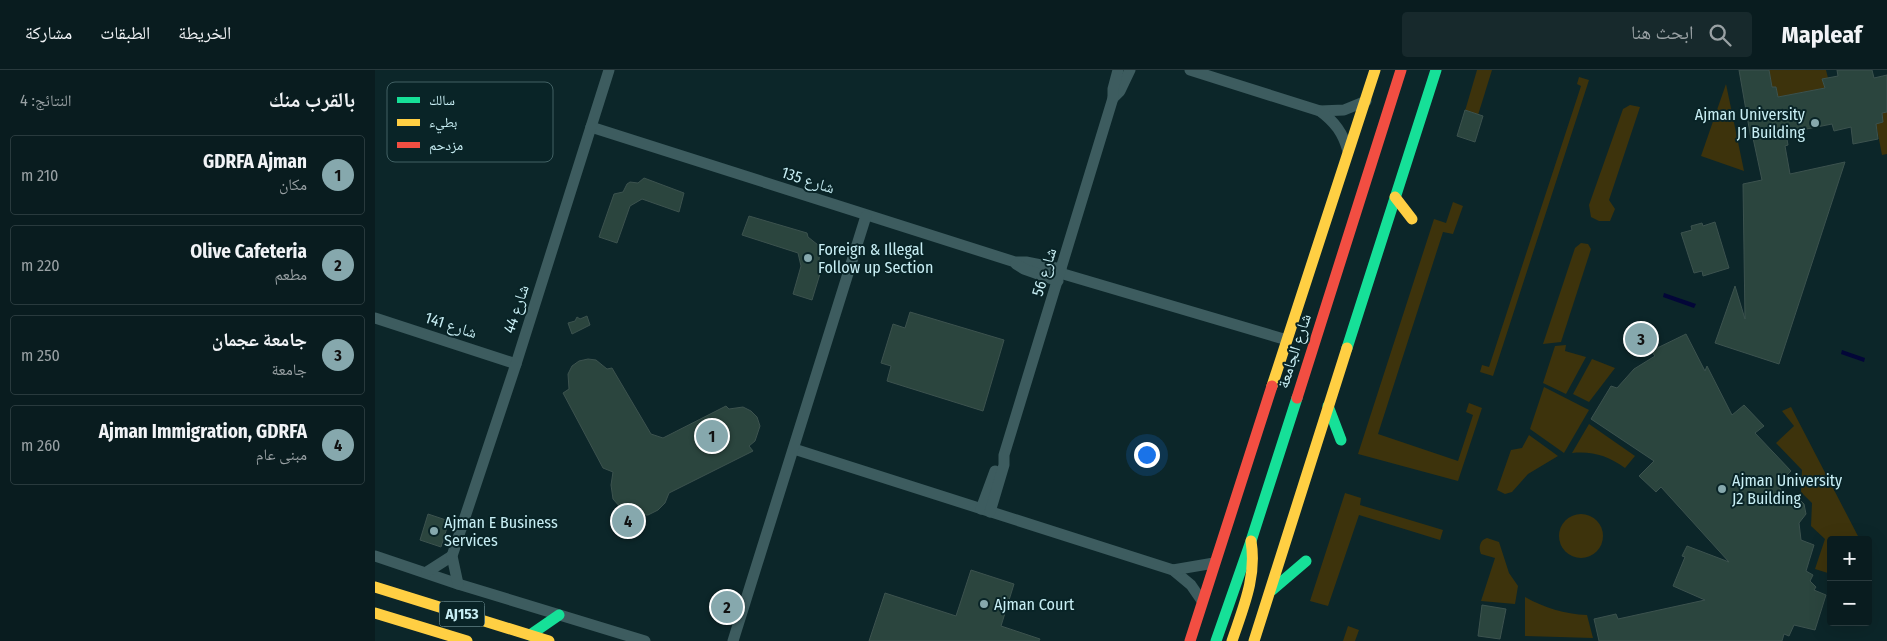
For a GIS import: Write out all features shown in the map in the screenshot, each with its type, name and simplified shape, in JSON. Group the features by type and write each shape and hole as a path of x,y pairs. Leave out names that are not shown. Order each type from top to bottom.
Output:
{"main road":[{"path":"1190,641 1214,562 1233,512 1375,70"},
{"name":"شارع الجامعة","path":"1216,641 1251,541 1401,70"},
{"path":"1254,641 1272,590 1328,406 1436,70"},
{"path":"1432,83 1445,70"},
{"path":"1348,152 1358,204"},
{"path":"1395,197 1412,219"},
{"path":"1287,340 1319,327"},
{"path":"1328,406 1341,440"},
{"path":"1232,641 1253,569 1251,541"},
{"path":"1272,590 1306,561"},
{"name":"AJ153","path":"375,587 549,641"},
{"name":"AJ153","path":"375,613 467,641"},
{"path":"530,635 559,614"}],"street":[{"name":"شارع 44","path":"458,584 453,570 452,556 516,364 609,70"},
{"name":"شارع 56","path":"986,510 998,462 1004,455 1113,98 1113,89 1118,70"},
{"name":"شارع 56","path":"1113,98 1120,91 1130,70"},
{"path":"1189,70 1320,111 1343,110 1365,100"},
{"path":"1320,111 1337,126 1344,138 1348,152"},
{"name":"شارع 135","path":"591,127 1015,262 1026,262 1060,274 1287,340"},
{"path":"733,641 866,216"},
{"name":"شارع 141","path":"375,318 516,364"},
{"path":"794,449 1173,570 1191,585 1202,601"},
{"path":"375,556 458,584 645,641"},
{"path":"427,572 452,556"},
{"path":"1173,570 1214,562"}],"shaded area":[{"path":"1477,70 1492,70 1478,115 1465,111"},
{"path":"1769,70 1826,70 1828,78 1822,79 1825,88 1778,97 1776,87 1772,87"},
{"path":"1579,77 1589,80 1493,376 1480,372 1482,365 1489,367 1581,86 1577,84"},
{"path":"1726,84 1744,171 1701,156"},
{"path":"1630,105 1640,107 1609,200 1615,209 1610,221 1599,221 1591,217 1589,205 1623,109"},
{"path":"1887,112 1887,154 1882,155 1876,124 1883,122 1882,113"},
{"path":"1453,202 1463,206 1453,234 1443,232 1378,434 1458,461 1473,415 1466,412 1469,403 1482,408 1458,481 1358,454 1434,219 1446,223"},
{"path":"1581,243 1588,244 1591,249 1561,342 1543,344 1575,248"},
{"path":"1664,293 1696,304 1694,308 1663,297"},
{"path":"1566,345 1565,351 1586,357 1566,394 1543,383 1555,346"},
{"path":"1842,350 1865,358 1864,362 1841,354"},
{"path":"1592,359 1615,368 1589,402 1573,394"},
{"path":"1544,387 1589,410 1564,453 1530,429"},
{"path":"1791,407 1858,536 1827,536 1827,573 1815,569 1825,539 1811,526 1812,503 1801,492 1802,470 1776,443 1794,426 1782,411"},
{"path":"1589,424 1635,456 1625,468 1613,460 1600,455 1572,453"},
{"path":"1529,435 1558,456 1528,474 1512,492 1505,494 1497,490 1511,450 1522,448"},
{"path":"1345,493 1361,498 1360,505 1443,530 1440,540 1359,515 1328,606 1310,601"},
{"path":"1581,514 1593,518 1599,524 1603,536 1599,548 1593,554 1581,558 1569,554 1563,548 1559,536 1563,524 1569,518"},
{"path":"1487,538 1499,542 1509,573 1518,586 1515,604 1481,601 1495,558 1481,554 1480,544"},
{"path":"1525,597 1555,610 1587,615 1593,638 1525,636"},
{"path":"1348,626 1359,630 1355,641 1343,641"}],"building":[{"path":"1739,70 1769,70 1772,87 1776,87 1778,97 1825,88 1822,79 1838,76 1837,70 1872,70 1874,78 1887,75 1887,112 1882,113 1883,122 1876,124 1878,139 1853,144 1851,127 1834,131 1832,124 1786,133 1788,145 1785,146 1790,174 1845,162 1779,364 1715,343 1735,286 1745,319 1743,184 1762,180 1753,138 1751,139"},
{"path":"1465,110 1483,116 1475,142 1457,136"},
{"path":"644,178 684,193 679,212 642,199 630,206 617,243 599,237 614,194 623,192 630,182 638,183"},
{"name":"Foreign & Illegal Follow up Section","path":"749,216 807,233 808,237 818,245 820,250 819,260 823,264 812,300 793,294 801,266 798,253 742,235"},
{"path":"1715,222 1729,268 1703,276 1702,271 1694,273 1681,233 1692,230 1691,226 1702,223 1703,226"},
{"path":"910,312 1004,340 983,411 887,381 891,366 881,363 893,324 905,328"},
{"path":"587,316 590,325 572,334 568,323 575,321 577,317 580,319"},
{"name":"Ajman University J2 Building","path":"1686,334 1705,371 1707,366 1732,415 1744,405 1764,426 1755,433 1791,471 1777,485 1789,499 1799,499 1804,504 1806,514 1799,523 1801,540 1814,545 1806,571 1813,575 1810,581 1816,587 1814,590 1826,595 1815,630 1794,625 1789,636 1784,634 1782,641 1599,641 1594,619 1616,614 1618,619 1705,600 1673,586 1685,557 1682,556 1687,546 1729,562 1661,487 1656,492 1639,476 1654,461 1591,419 1611,386 1617,388 1634,369 1655,356 1651,351"},
{"path":"596,360 607,369 612,368 651,434 663,438 726,406 729,409 743,407 757,417 760,426 755,441 749,446 753,451 669,493 665,503 658,510 648,515 633,515 621,508 613,499 611,485 613,472 603,468 563,393 569,389 568,374 572,366 579,361"},
{"name":"Ajman E Business Services","path":"428,514 449,521 441,547 420,540"},
{"name":"Ajman Court","path":"971,570 1014,584 1001,626 1040,639 1039,641 869,641 885,593 956,616"},
{"path":"1482,605 1506,609 1500,639 1478,636"}],"traffic: fast":[{"path":"1347,348 1436,70"},
{"path":"1216,641 1251,541 1297,398"},
{"path":"1328,406 1341,440"},
{"path":"1272,590 1306,561"},
{"path":"530,635 559,615"}],"traffic: slow":[{"path":"1272,386 1375,70"},
{"path":"1395,197 1412,219"},
{"path":"1254,641 1347,348"},
{"path":"1232,641 1251,580 1251,541"},
{"path":"375,587 549,641"},
{"path":"375,613 467,641"}],"traffic: jam":[{"path":"1297,398 1401,70"},
{"path":"1190,641 1272,386"}],"place":[{"name":"Ajman University J1 Building","path":"1815,123"},
{"name":"Foreign & Illegal Follow up Section","path":"808,258"},
{"name":"جامعة عجمان","path":"1641,339"},
{"name":"GDRFA Ajman","path":"712,436"},
{"name":"Ajman University J2 Building","path":"1722,489"},
{"name":"Ajman Immigration, GDRFA","path":"628,521"},
{"name":"Ajman E Business Services","path":"434,531"},
{"name":"Ajman Court","path":"984,604"},
{"name":"Olive Cafeteria","path":"727,607"}]}
